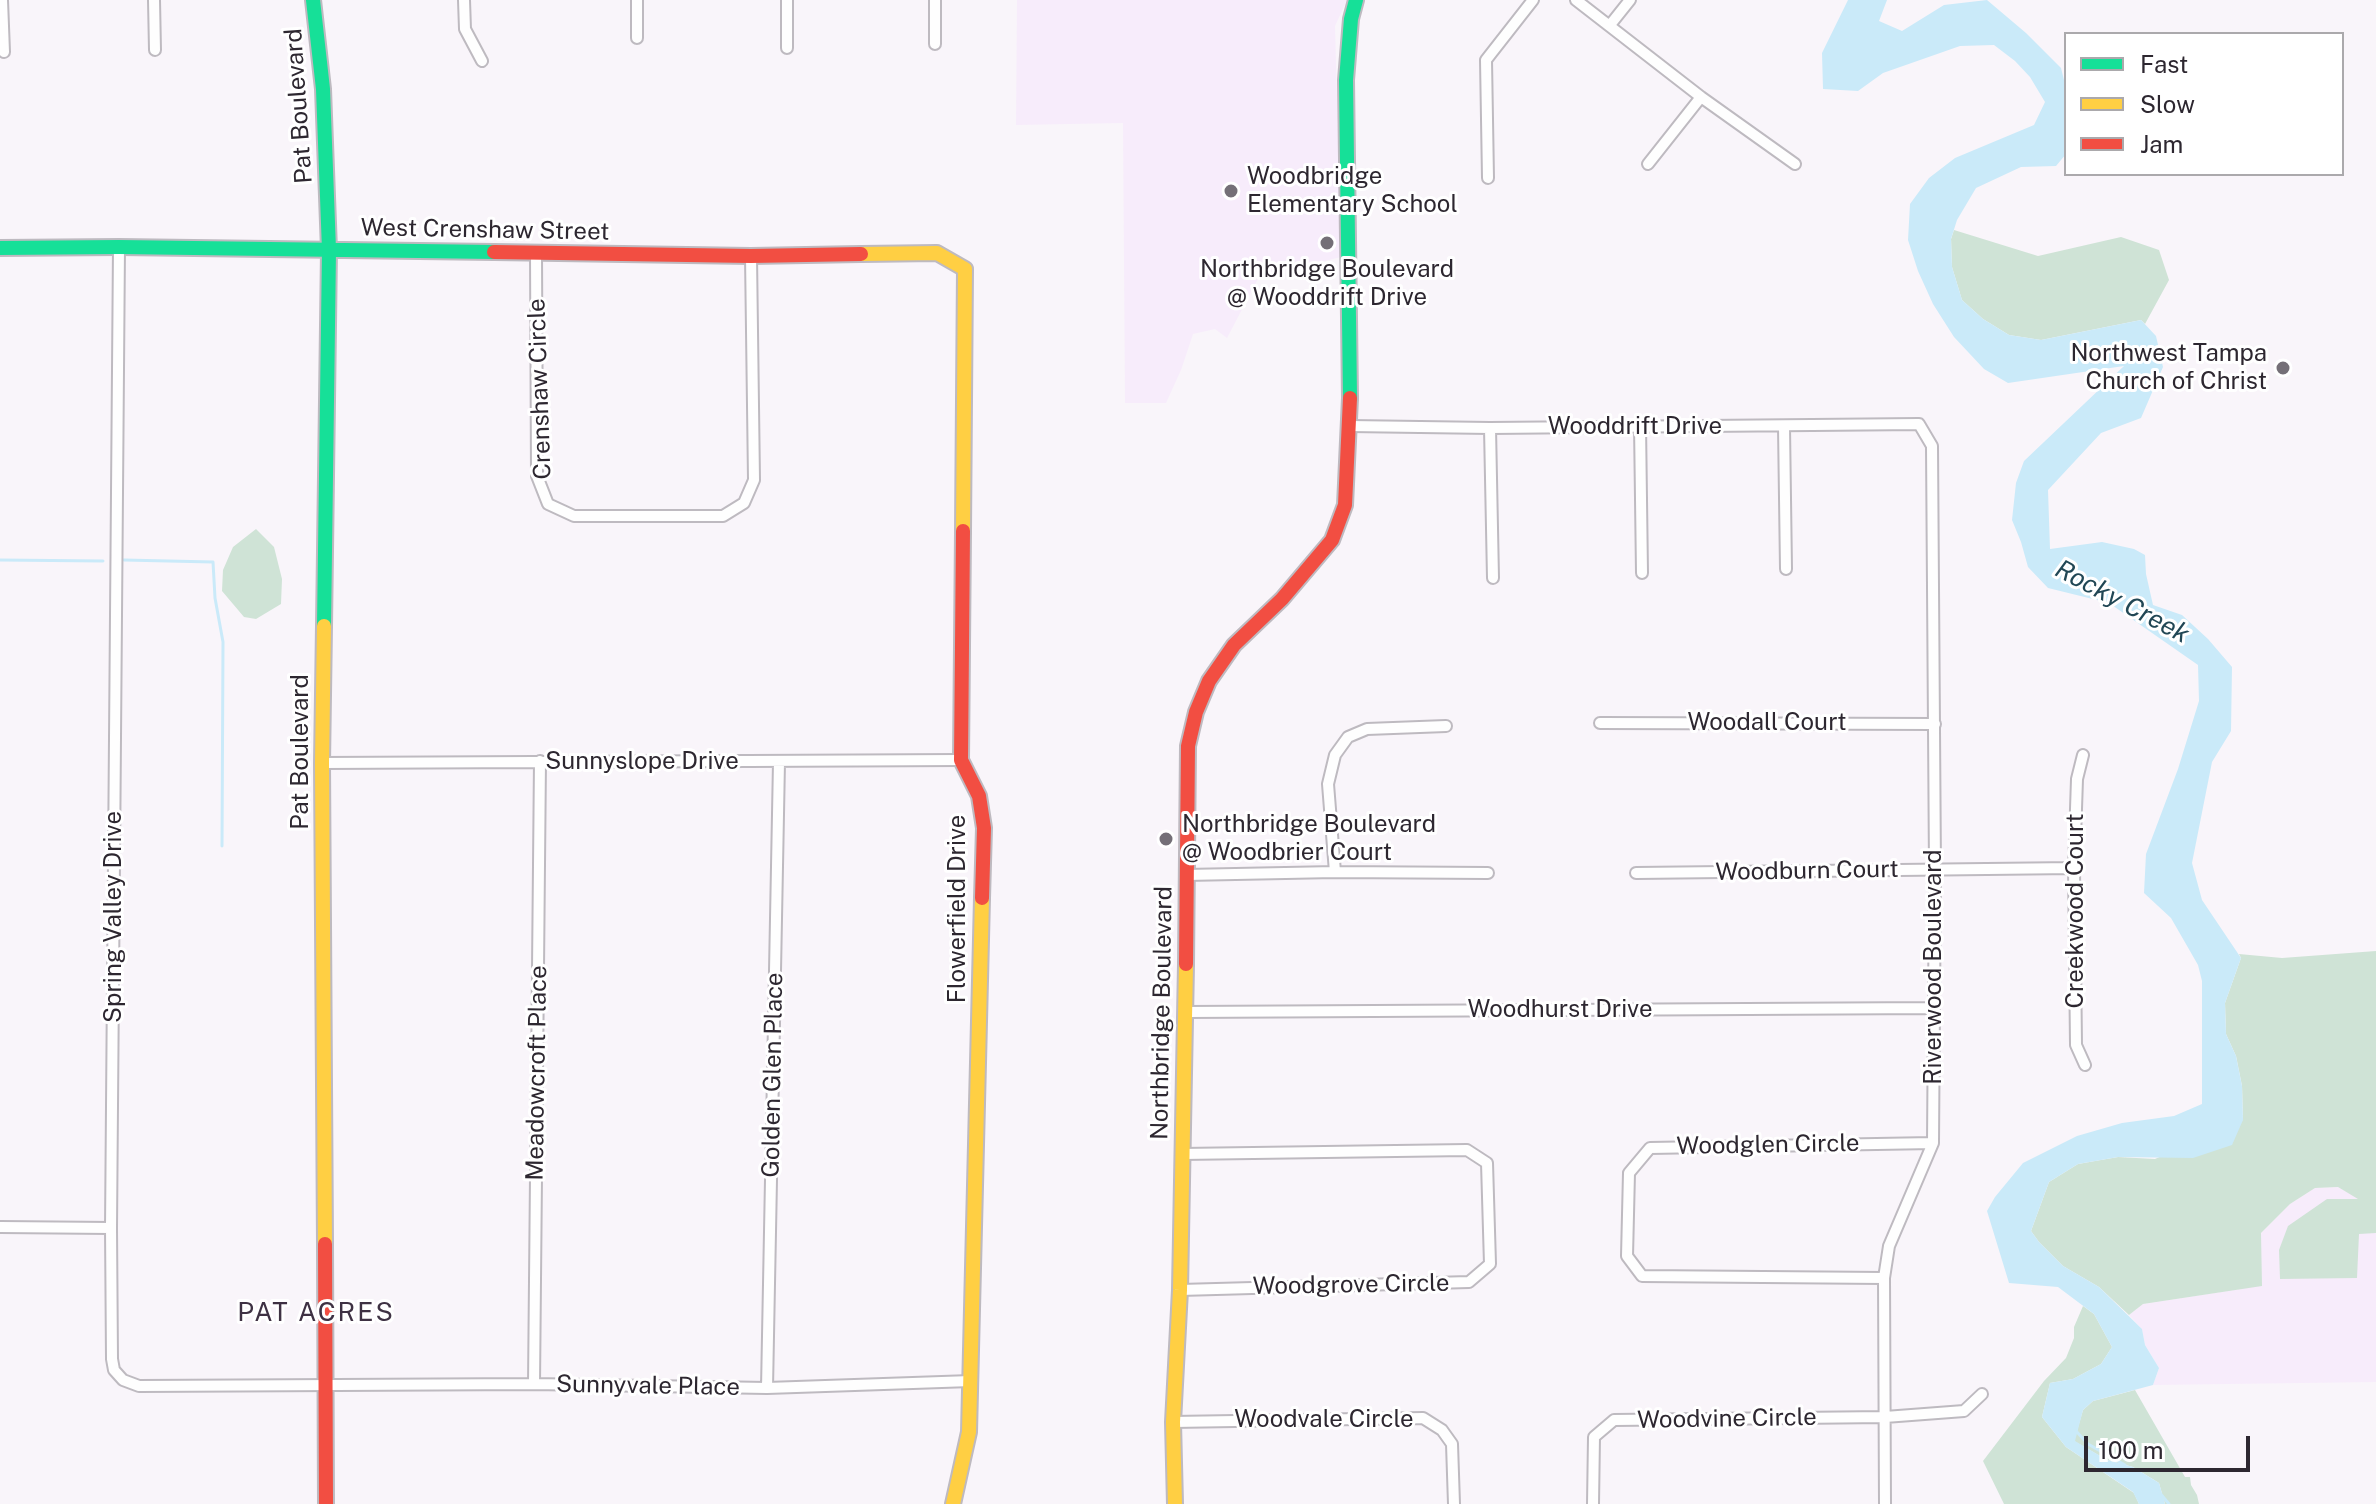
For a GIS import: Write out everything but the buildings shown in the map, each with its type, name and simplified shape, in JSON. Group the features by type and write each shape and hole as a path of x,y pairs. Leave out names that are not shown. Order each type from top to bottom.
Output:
{"street":[{"path":"2,0 4,52"},
{"path":"154,0 155,50"},
{"name":"Pat Boulevard","path":"313,0 323,89 329,250 322,763 326,1504"},
{"path":"464,0 465,29 482,61"},
{"path":"637,0 637,38"},
{"path":"787,0 787,48"},
{"path":"935,0 935,44"},
{"name":"Northbridge Boulevard","path":"1175,1504 1173,1422 1180,1290 1188,746 1196,712 1209,681 1234,645 1282,599 1332,540 1345,505 1350,426 1346,80 1351,19 1356,0"},
{"path":"1488,178 1486,60 1533,0"},
{"path":"1576,0 1701,97 1795,164"},
{"path":"1610,25 1630,0"},
{"path":"1648,164 1701,97"},
{"name":"Spring Valley Drive","path":"119,247 112,1359 114,1370 123,1380 139,1386 325,1385"},
{"name":"West Crenshaw Street","path":"0,248 751,256 937,253 965,269"},
{"name":"Crenshaw Circle","path":"536,253 537,476 548,504 574,516 723,516 744,503 754,480 751,256"},
{"name":"Flowerfield Drive","path":"953,1504 969,1432 984,828 979,796 961,760 965,269"},
{"name":"Wooddrift Drive","path":"1350,426 1784,427 1919,424"},
{"name":"Riverwood Boulevard","path":"1885,1504 1884,1278 1889,1246 1933,1143 1935,724 1932,446 1919,424"},
{"path":"1640,425 1642,573"},
{"path":"1784,427 1786,569"},
{"path":"1490,428 1493,578"},
{"name":"Woodall Court","path":"1600,723 1935,724"},
{"path":"1335,872 1328,784 1335,755 1348,737 1367,729 1446,726"},
{"name":"Creekwood Court","path":"2083,755 2077,779 2074,868 2076,1045 2085,1065"},
{"name":"Sunnyslope Drive","path":"322,763 961,760"},
{"name":"Meadowcroft Place","path":"534,1384 540,761"},
{"name":"Golden Glen Place","path":"767,1388 779,762"},
{"name":"Woodburn Court","path":"1636,873 2074,868"},
{"path":"1186,875 1488,873"},
{"name":"Woodhurst Drive","path":"1186,1012 1934,1008"},
{"name":"Woodglen Circle","path":"1884,1278 1642,1276 1627,1256 1629,1173 1650,1148 1933,1143"},
{"name":"Woodgrove Circle","path":"1180,1290 1469,1282 1490,1264 1487,1163 1467,1150 1182,1154"},
{"path":"0,1227 111,1228"},
{"name":"Sunnyvale Place","path":"325,1385 534,1384 767,1388 971,1381"},
{"name":"Woodvine Circle","path":"1593,1504 1594,1437 1614,1420 1885,1417 1964,1411 1982,1394"},
{"name":"Woodvale Circle","path":"1173,1422 1423,1418 1442,1430 1452,1444 1454,1504"}],"shaded area":[{"name":"Woodbridge Elementary School","path":"1017,0 1347,0 1335,26 1341,257 1259,277 1227,338 1215,329 1193,334 1166,403 1125,403 1123,123 1016,125"},
{"path":"2338,1187 2360,1199 2359,1233 2376,1233 2376,1382 2153,1385 2159,1368 2145,1345 2142,1329 2129,1315 2143,1304 2240,1289 2261,1233 2290,1204 2315,1188"}],"green space":[{"path":"1954,230 2038,256 2121,237 2159,250 2169,280 2145,324 2141,320 2041,340 2009,335 1983,319 1962,300 1952,267 1951,239"},
{"path":"256,529 274,547 282,579 281,604 256,619 244,617 222,591 223,570 233,547"},
{"path":"2376,951 2376,1233 2359,1234 2357,1278 2280,1279 2279,1250 2288,1226 2327,1199 2358,1199 2338,1187 2315,1188 2290,1204 2261,1233 2262,1286 2143,1304 2129,1315 2099,1287 2063,1266 2039,1242 2031,1231 2049,1182 2078,1164 2118,1157 2155,1159 2243,1120 2242,1086 2236,1056 2226,1034 2225,1003 2241,958 2239,954 2282,958"},
{"path":"2083,1306 2094,1314 2112,1347 2101,1364 2073,1379 2050,1383 2042,1417 2066,1447 2134,1493 2139,1504 2004,1504 1983,1461 2044,1381 2066,1358"},
{"path":"2135,1390 2185,1477 2190,1477 2199,1504 2165,1504 2159,1483 2133,1467 2107,1460 2074,1441 2083,1410 2093,1401"}],"water":[{"path":"1848,0 1887,0 1879,21 1902,31 1944,5 1987,0 2026,33 2061,68 2064,80 2064,156 2056,166 2021,167 1976,188 1957,220 1951,239 1952,267 1962,300 1983,319 2009,335 2041,340 2141,320 2156,336 2163,367 2141,418 2101,433 2048,490 2050,549 2102,542 2134,549 2145,555 2153,605 2182,615 2232,667 2231,731 2212,762 2192,863 2202,900 2241,958 2225,1003 2226,1034 2236,1056 2242,1086 2243,1120 2232,1145 2193,1158 2118,1157 2078,1164 2049,1182 2031,1231 2063,1266 2099,1287 2142,1329 2145,1345 2159,1368 2153,1385 2093,1401 2083,1410 2075,1441 2107,1460 2133,1467 2159,1483 2165,1504 2139,1504 2133,1492 2066,1447 2042,1417 2050,1383 2073,1379 2101,1364 2112,1347 2094,1314 2058,1287 2009,1283 1987,1211 2023,1163 2077,1136 2122,1123 2174,1116 2202,1104 2202,981 2198,965 2171,918 2144,893 2146,854 2178,769 2199,701 2198,665 2109,603 2048,588 2028,567 2012,520 2016,483 2024,461 2124,366 2008,383 1984,369 1954,337 1933,304 1908,240 1910,204 1929,178 1955,158 2034,125 2045,102 2030,77 1994,45 1960,46 1883,73 1858,91 1823,89 1822,53"}],"waterway":[{"path":"0,560 103,561"},
{"path":"124,560 213,562 215,598 223,642 222,846"},
{"name":"Rocky Creek","path":"2076,1431 2088,1444 2125,1465"},
{"name":"Rocky Creek","path":"2159,1492 2169,1504"}],"traffic: fast":[{"path":"313,0 323,89 329,250 324,626"},
{"path":"1350,398 1346,80 1351,19 1356,0"},
{"path":"0,248 494,252"}],"traffic: slow":[{"path":"861,254 937,253 965,269 963,531"},
{"path":"324,626 325,1244"},
{"path":"953,1504 969,1432 982,898"},
{"path":"1175,1504 1173,1422 1180,1290 1186,964"}],"traffic: jam":[{"path":"494,252 751,256 861,254"},
{"path":"1186,964 1188,746 1196,712 1209,681 1234,645 1282,599 1332,540 1345,505 1350,398"},
{"path":"963,531 961,760 979,796 984,828 982,898"},
{"path":"325,1244 326,1504"}],"place":[{"name":"Woodbridge Elementary School","path":"1231,191"},
{"name":"Northbridge Boulevard @ Wooddrift Drive","path":"1327,243"},
{"name":"Northwest Tampa Church of Christ","path":"2283,368"},
{"name":"Northbridge Boulevard @ Woodbrier Court","path":"1166,839"}],"district":[{"name":"PAT ACRES","path":"316,1313"}]}
